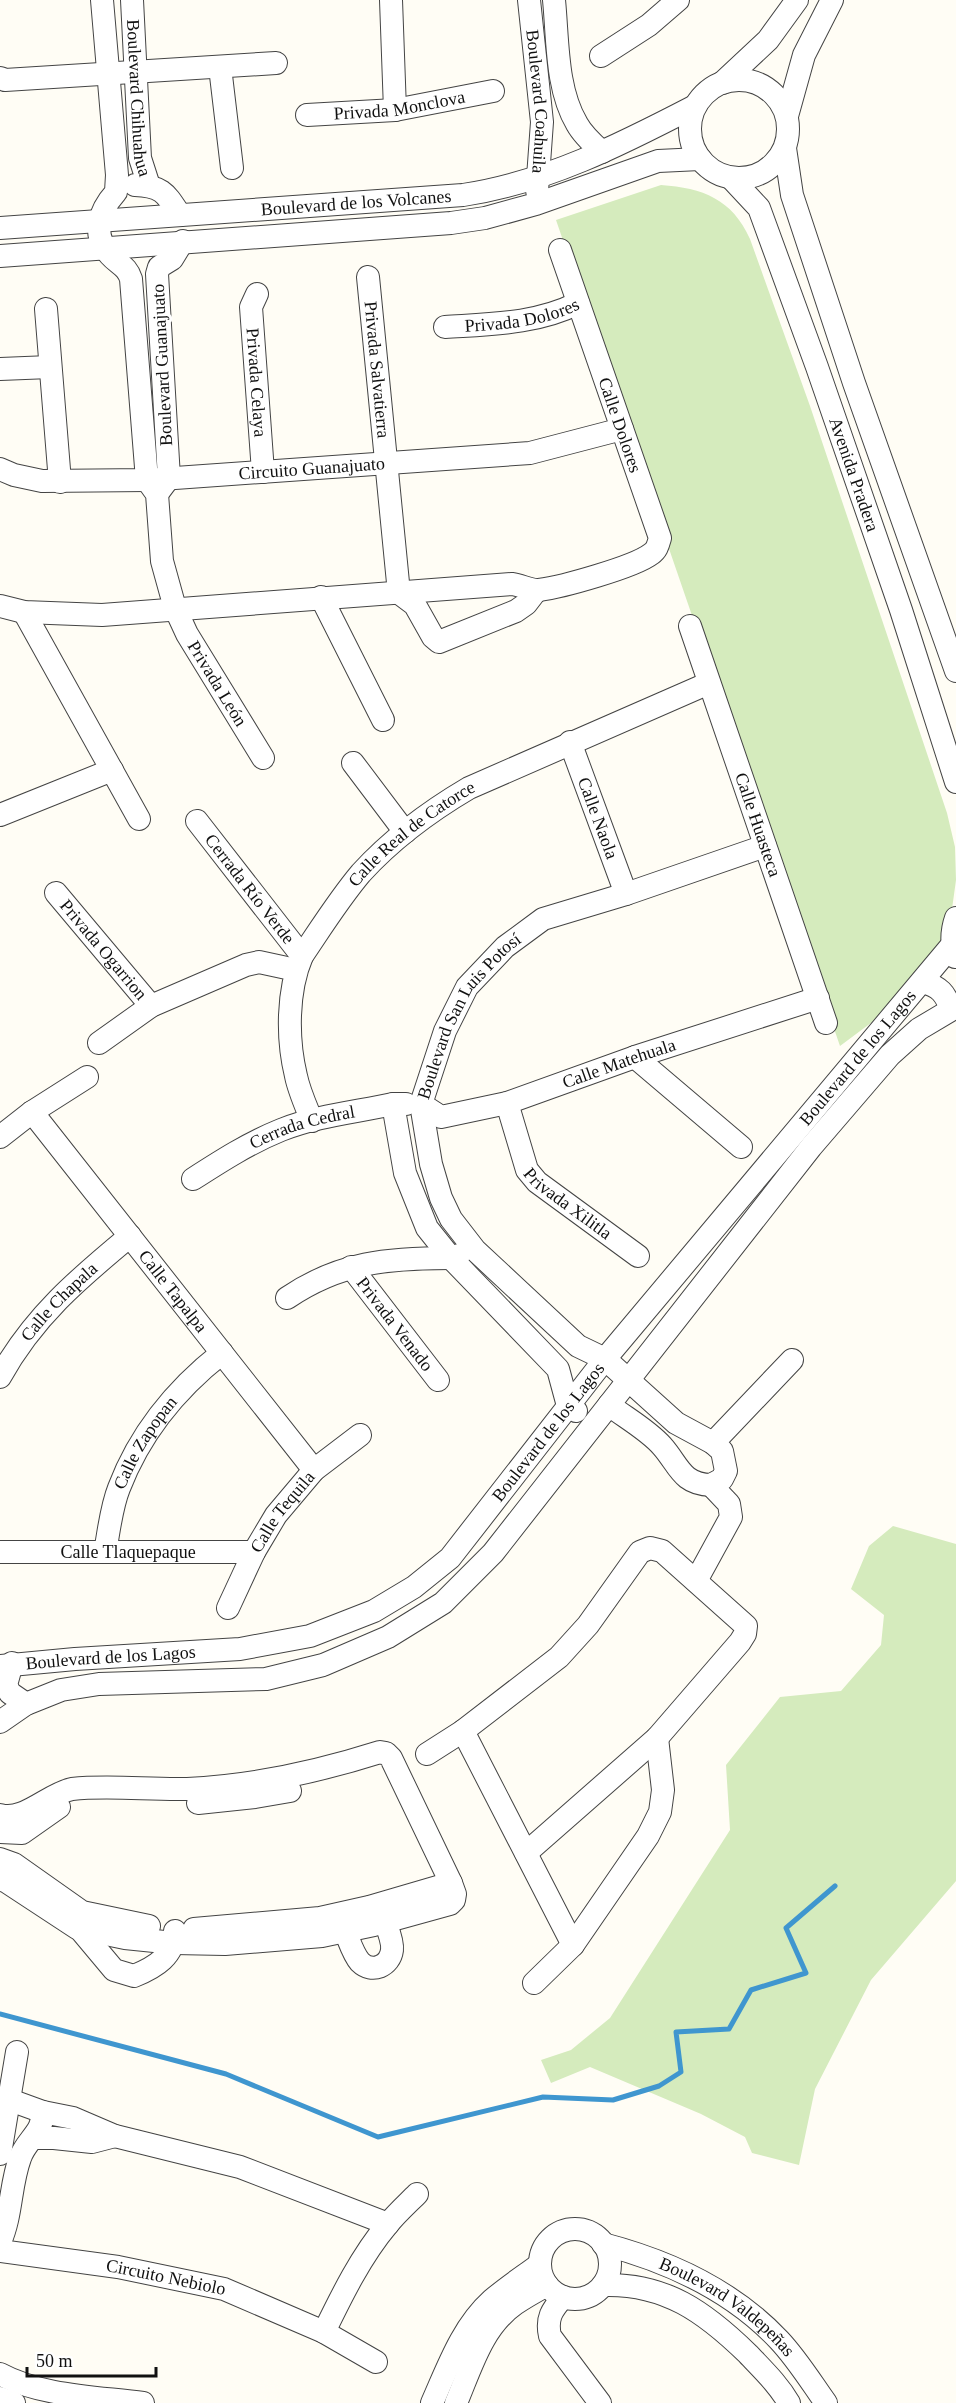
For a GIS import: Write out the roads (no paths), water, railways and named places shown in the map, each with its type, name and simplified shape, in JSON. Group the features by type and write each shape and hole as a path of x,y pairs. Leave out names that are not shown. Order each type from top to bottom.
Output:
{"street":[{"name":"Boulevard Chihuahua","path":"99,221 104,205 116,192 117,175 102,0"},
{"name":"Boulevard Chihuahua","path":"132,0 140,158 149,186 165,193 180,215"},
{"path":"391,0 395,110"},
{"name":"Boulevard Coahuila","path":"529,0 542,136 536,204"},
{"name":"Boulevard Coahuila","path":"554,0 563,81 570,110 577,125 602,152"},
{"path":"601,56 649,25 678,0"},
{"path":"797,0 768,40 722,83 702,96 695,106 690,119 693,147 700,159 719,174 731,178 757,175 769,169 778,159 785,148 788,137 787,116 804,55 832,0"},
{"path":"768,40 779,47 804,55"},
{"path":"0,78 5,80 108,75 276,63"},
{"path":"219,67 232,168"},
{"path":"722,83 738,80 754,82 769,90 780,102 787,116"},
{"name":"Privada Monclova","path":"307,115 395,110 493,92"},
{"name":"Boulevard de los Volcanes","path":"0,228 463,195 490,191 537,178 602,152 695,106"},
{"path":"542,136 577,125"},
{"path":"652,129 658,161"},
{"name":"Avenida Pradera","path":"785,148 792,195 866,418 956,671"},
{"name":"Boulevard de los Volcanes","path":"0,256 451,223 485,218 536,204 658,161 700,159"},
{"name":"Avenida Pradera","path":"731,178 759,208 901,610 956,782"},
{"path":"116,192 132,185 149,186"},
{"path":"759,208 792,195"},
{"path":"99,221 99,231 104,247"},
{"name":"Boulevard Guanajuato","path":"175,608 162,561 158,484 157,274 159,267 172,259 183,241"},
{"name":"Boulevard Guanajuato","path":"104,247 112,257 128,268 131,279 158,484"},
{"name":"Privada Dolores","path":"445,327 533,319 562,311 578,303 560,250"},
{"path":"128,268 143,271 159,267"},
{"name":"Privada Salvatierra","path":"368,277 399,592"},
{"name":"Privada Celaya","path":"257,294 251,308 263,472"},
{"name":"Calle Dolores","path":"536,591 617,569 651,555 658,547 660,538 578,303"},
{"path":"46,309 60,482"},
{"path":"0,369 50,367"},
{"path":"838,427 866,418"},
{"name":"Circuito Guanajuato","path":"0,469 14,475 60,482 158,484 263,472 530,453 622,429"},
{"path":"9,610 102,615 175,608 321,597 512,584 522,585 536,591 516,611 439,642 433,638 415,605 399,592"},
{"path":"321,597 383,720"},
{"path":"901,610 930,601"},
{"name":"Privada León","path":"175,608 187,634 263,758"},
{"path":"9,610 112,770 139,819"},
{"name":"Calle Huasteca","path":"690,626 826,1023"},
{"name":"Calle Real de Catorce","path":"312,1121 296,1077 291,1039 291,1001 299,963 361,873 432,810 469,788 709,683"},
{"name":"Calle Naola","path":"570,742 626,894"},
{"path":"353,763 405,832"},
{"path":"0,815 112,770"},
{"name":"Cerrada Río Verde","path":"197,821 299,963"},
{"name":"Boulevard San Luis Potosí","path":"713,1443 676,1423 605,1359 578,1346 475,1250 452,1219 441,1198 431,1164 421,1104 445,1031 467,987 505,947 543,919 626,894 765,846"},
{"name":"Privada Ogarrion","path":"56,893 151,1006"},
{"path":"954,953 952,929 956,918"},
{"name":"Boulevard de los Lagos","path":"6,1665 240,1649 309,1636 374,1611 414,1587 450,1558 605,1359 923,982 954,953"},
{"name":"Privada Ogarrion","path":"99,1043 151,1006 246,965 259,962 299,963"},
{"path":"923,982 943,991 954,1008"},
{"name":"Calle Matehuala","path":"421,1104 441,1117 507,1103 636,1057 818,998"},
{"name":"Boulevard de los Lagos","path":"0,1722 26,1704 61,1690 99,1684 266,1679 323,1665 387,1637 442,1603 493,1553 811,1147 890,1055 919,1029 954,1008"},
{"path":"636,1057 741,1147"},
{"path":"0,1137 32,1112 87,1077"},
{"name":"Privada Xilitla","path":"507,1103 527,1170 537,1182 638,1256"},
{"name":"Boulevard San Luis Potosí","path":"393,1104 405,1173 427,1228 451,1258 558,1369 568,1406"},
{"name":"Cerrada Cedral","path":"193,1179 233,1153 282,1130 312,1121 393,1104 421,1104"},
{"name":"Calle Tapalpa","path":"32,1112 314,1470"},
{"name":"Calle Chapala","path":"0,1377 30,1330 67,1290 130,1236"},
{"name":"Privada Venado","path":"287,1298 312,1281 351,1267 383,1261 451,1258 475,1250"},
{"name":"Privada Venado","path":"351,1267 438,1380"},
{"path":"516,1323 534,1305"},
{"path":"558,1369 578,1346"},
{"name":"Calle Zapopan","path":"105,1552 118,1489 138,1449 166,1404 196,1374 222,1353"},
{"path":"711,1485 722,1479 726,1472 722,1451 713,1443 792,1360"},
{"path":"609,1405 661,1445 679,1471 691,1481 711,1485 729,1504 731,1517 696,1581"},
{"path":"568,1406 593,1425"},
{"name":"Calle Tequila","path":"228,1608 254,1552 276,1515 314,1470 360,1435"},
{"path":"427,1754 463,1731 560,1657 588,1625 640,1552 650,1548 662,1551 746,1626 745,1634 657,1738 526,1852"},
{"name":"Calle Tlaquepaque","path":"0,1552 254,1552"},
{"path":"6,1665 6,1685 10,1693 26,1704"},
{"path":"463,1731 573,1945"},
{"path":"534,1983 573,1945 648,1836 660,1812 663,1790 657,1738"},
{"path":"15,1826 78,1800 188,1804 255,1797 321,1785 393,1765 451,1883 345,1931 175,1937 128,1923 80,1920"},
{"path":"0,1815 14,1816 15,1826 5,1871 80,1920 94,1944 114,1970 134,1976 148,1970 166,1957 175,1937"},
{"path":"271,1932 320,1918 376,1918"},
{"path":"345,1931 361,1964 374,1969 382,1967 392,1953 392,1944 376,1918"},
{"path":"0,2154 17,2052"},
{"path":"10,2100 43,2112 74,2118 115,2136 240,2167 388,2224"},
{"path":"0,2241 5,2211 21,2156 40,2129 43,2112"},
{"path":"34,2138 92,2142 115,2136"},
{"path":"324,2332 346,2288 388,2224 417,2194"},
{"path":"550,2282 574,2299 585,2298 595,2293 609,2275 610,2264 603,2244 597,2237 582,2230 564,2231 555,2236 542,2253 550,2282 550,2313 547,2324 549,2336 600,2403"},
{"name":"Boulevard Valdepeñas","path":"603,2244 645,2255 684,2271 750,2314 778,2340 826,2403"},
{"name":"Circuito Nebiolo","path":"0,2251 118,2267 224,2289 324,2332 376,2362"},
{"path":"432,2403 459,2342 492,2301 550,2282"},
{"path":"456,2403 485,2336 514,2304 550,2282"},
{"name":"Boulevard Valdepeñas","path":"603,2285 641,2287 677,2299 692,2307 731,2338 784,2395"},
{"path":"784,2395 803,2370"},
{"path":"0,2374 12,2381 37,2388 143,2403"},
{"path":"0,2398 14,2403"}],"waterway":[{"path":"0,2014 226,2074 378,2137 543,2097 613,2100 659,2086 681,2072 676,2032 729,2029 751,1990 806,1973 786,1928 835,1886"}]}
